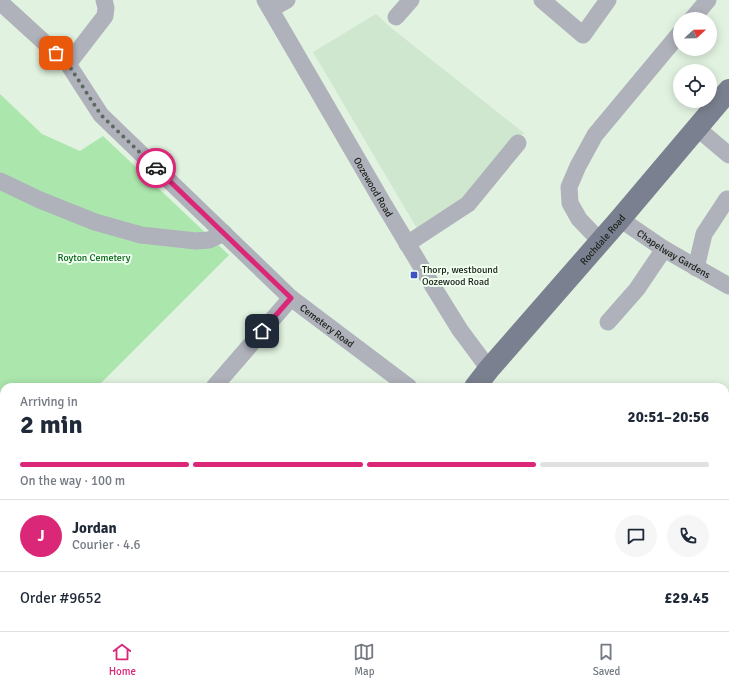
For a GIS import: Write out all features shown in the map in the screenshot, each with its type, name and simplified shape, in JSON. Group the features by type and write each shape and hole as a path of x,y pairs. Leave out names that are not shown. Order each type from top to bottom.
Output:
{"main road":[{"name":"Rochdale Road","path":"477,383 620,219 729,90"}],"street":[{"path":"68,64 105,16 106,8 104,0"},
{"path":"268,5 287,0"},
{"path":"396,17 412,0"},
{"path":"542,0 583,34 608,0"},
{"path":"698,12 708,0"},
{"name":"Cemetery Road","path":"0,2 68,64 101,115 291,298 404,383"},
{"name":"Oozewood Road","path":"268,5 407,244 460,330 489,369"},
{"path":"600,241 578,219 570,203 569,187 578,166 595,135 673,42"},
{"path":"697,128 729,155"},
{"path":"407,244 468,204 518,143"},
{"path":"0,181 40,200 95,222 141,235 196,241 209,240 224,233"},
{"path":"696,268 704,234 727,199"},
{"name":"Chapelway Gardens","path":"620,219 664,249 729,286"},
{"path":"608,322 637,289 664,249"},
{"path":"217,383 291,298"}],"shaded area":[{"path":"376,14 390,27 524,133 470,195 419,232 313,52"}],"green space":[{"name":"Royton Cemetery","path":"0,94 42,134 80,151 103,136 229,255 101,383 0,383"}],"way so far":[{"path":"56,53 68,64 101,115 156,168"}],"place":[{"name":"Thorp, westbound Oozewood Road","path":"414,275"}],"route":[{"path":"156,168 291,298 262,331"}]}
